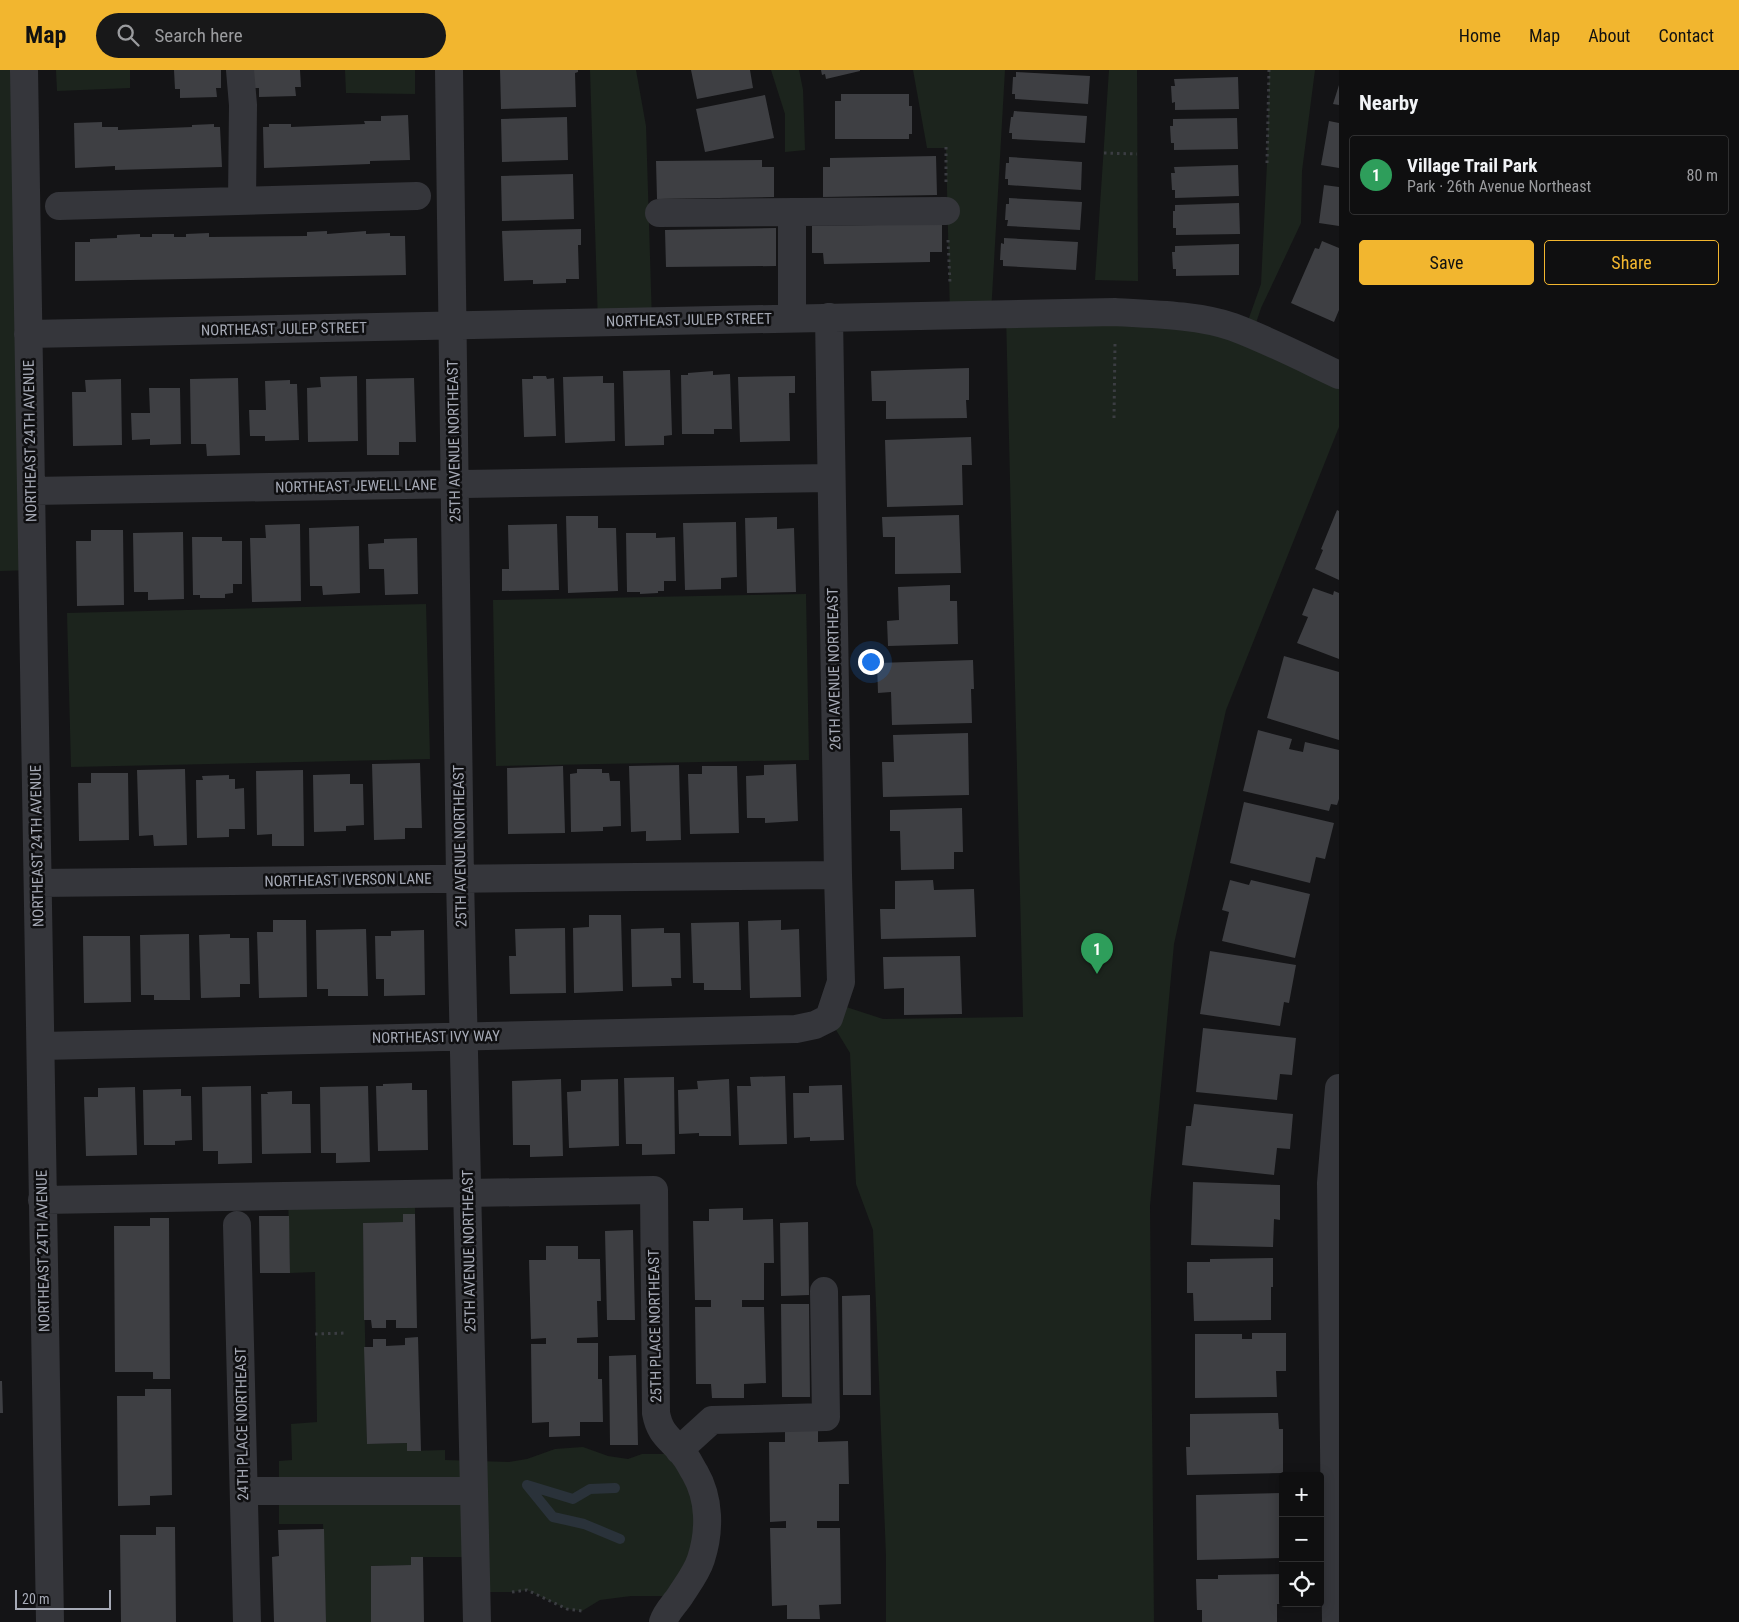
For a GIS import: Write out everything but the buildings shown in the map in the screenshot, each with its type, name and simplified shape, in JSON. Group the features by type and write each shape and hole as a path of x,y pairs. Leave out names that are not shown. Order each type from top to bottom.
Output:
{"street":[{"name":"NORTHEAST 24TH AVENUE","path":"24,70 50,1622"},
{"path":"240,70 243,96 242,201"},
{"name":"25TH AVENUE NORTHEAST","path":"449,70 460,878 477,1622"},
{"path":"59,206 417,196"},
{"path":"659,213 946,210"},
{"path":"792,212 792,318"},
{"name":"NORTHEAST JULEP STREET","path":"28,334 1115,312 1167,316 1232,327 1339,375"},
{"name":"26TH AVENUE NORTHEAST","path":"829,317 841,982 829,1018"},
{"name":"NORTHEAST JEWELL LANE","path":"31,490 831,478"},
{"name":"NORTHEAST IVERSON LANE","path":"38,883 838,874"},
{"name":"NORTHEAST IVY WAY","path":"41,1046 796,1029 815,1025 829,1018"},
{"path":"1336,1622 1331,1183 1339,1088"},
{"name":"25TH PLACE NORTHEAST","path":"468,1193 654,1190 656,1413 658,1425 688,1461 702,1488 706,1503 707,1532 700,1561 669,1620"},
{"path":"42,1200 468,1193"},
{"name":"24TH PLACE NORTHEAST","path":"237,1225 247,1622"},
{"path":"679,1450 712,1420 826,1417 824,1291"},
{"path":"244,1491 474,1491"}],"path":[{"path":"1267,163 1269,70"},
{"path":"1104,153 1137,154"},
{"path":"1114,418 1116,335"},
{"path":"315,1334 347,1333"},
{"path":"512,1592 527,1590 567,1609 582,1611"}],"shaded area":[{"path":"0,70 24,70 32,570 0,571"},
{"path":"56,70 130,70 130,88 57,91"},
{"path":"345,70 415,70 415,94 346,93"},
{"path":"590,70 636,70 646,126 652,322 598,323"},
{"path":"771,70 799,70 803,90 805,150 785,152 785,114"},
{"path":"913,70 1005,70 991,314 950,315 946,148 927,148"},
{"path":"1109,70 1137,70 1138,281 1095,280"},
{"path":"1269,70 1315,70 1302,171 1301,223 1261,308 1252,335 1339,375 1339,427 1226,710 1174,944 1150,1206 1154,1622 886,1622 886,1556 873,1230 856,1184 850,1053 830,1020 837,1004 883,1019 1023,1017 1006,314 1244,332 1261,284"},
{"path":"806,594 809,760 496,766 493,600"},
{"path":"426,604 430,759 71,767 67,613"},
{"path":"415,1193 415,1214 403,1214 403,1222 363,1223 367,1444 407,1443 408,1451 445,1450 445,1460 509,1462 527,1459 555,1449 583,1447 608,1456 628,1459 642,1454 684,1454 707,1503 680,1596 631,1596 600,1600 582,1611 567,1609 527,1590 477,1592 476,1557 412,1557 411,1565 371,1566 371,1622 326,1622 323,1524 279,1524 279,1461 292,1460 291,1424 317,1422 315,1272 290,1273 288,1195"}],"waterway":[{"path":"527,1485 553,1517 584,1524 620,1539"},
{"path":"527,1485 573,1499 590,1489 615,1488"}],"place":[{"name":"Village Trail Park","path":"1097,974"}]}
